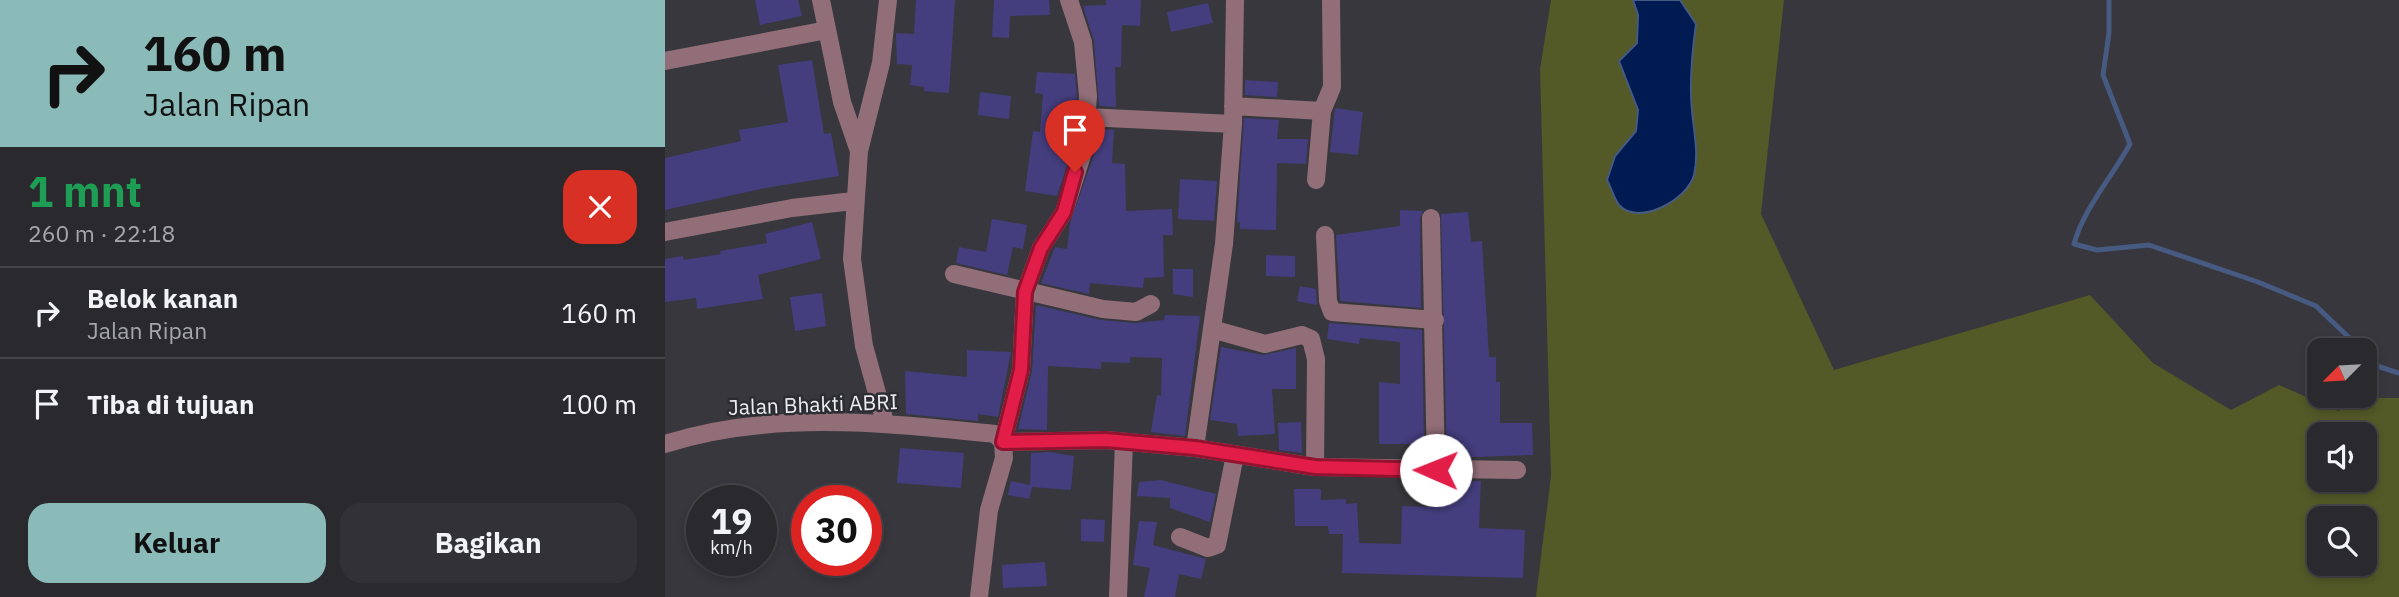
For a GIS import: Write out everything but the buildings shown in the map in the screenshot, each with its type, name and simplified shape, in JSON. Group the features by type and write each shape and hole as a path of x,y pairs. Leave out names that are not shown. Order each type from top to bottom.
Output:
{"street":[{"path":"821,0 842,102 859,151"},
{"path":"885,422 869,370 856,304 852,259 853,201 859,151 881,62 888,0"},
{"path":"979,597 989,510 1021,370 1025,292 1041,248 1064,212 1084,149 1088,96 1083,42 1069,0"},
{"path":"1195,448 1224,244 1233,115 1235,0"},
{"path":"1316,180 1322,111 1332,87 1331,0"},
{"path":"665,61 827,30"},
{"path":"1086,117 1322,111"},
{"path":"665,232 792,208 853,201"},
{"path":"1431,218 1436,470"},
{"path":"1325,234 1328,300 1332,312 1435,320"},
{"path":"954,274 1115,310 1136,312 1151,304"},
{"path":"1212,329 1265,344 1302,335 1311,339 1316,359 1315,467"},
{"name":"Jalan Bhakti ABRI","path":"665,444 721,430 780,424 885,422 995,434 1003,442 1124,442 1195,448 1315,467 1517,470"},
{"path":"1118,597 1124,442"},
{"path":"1180,537 1208,548 1217,545 1235,455"}],"green space":[{"path":"1551,0 1784,0 1761,214 1834,370 2090,295 2153,363 2231,410 2279,385 2307,397 2307,408 2331,408 2338,411 2346,408 2377,408 2377,398 2399,398 2399,597 1536,597 1551,476 1540,69"}],"water":[{"path":"1633,0 1680,0 1696,24 1691,78 1696,151 1694,175 1683,193 1673,201 1650,212 1638,213 1619,205 1607,180 1615,156 1636,131 1638,110 1619,61 1637,43 1638,15"}],"waterway":[{"path":"2109,0 2109,33 2103,75 2130,144 2091,205 2074,244 2097,250 2149,245 2258,282 2316,306 2349,338"},
{"path":"2377,366 2399,373"}],"route":[{"path":"1075,172 1064,212 1041,248 1025,292 1021,370 1003,442 1106,440 1195,448 1315,467 1436,470"}]}
